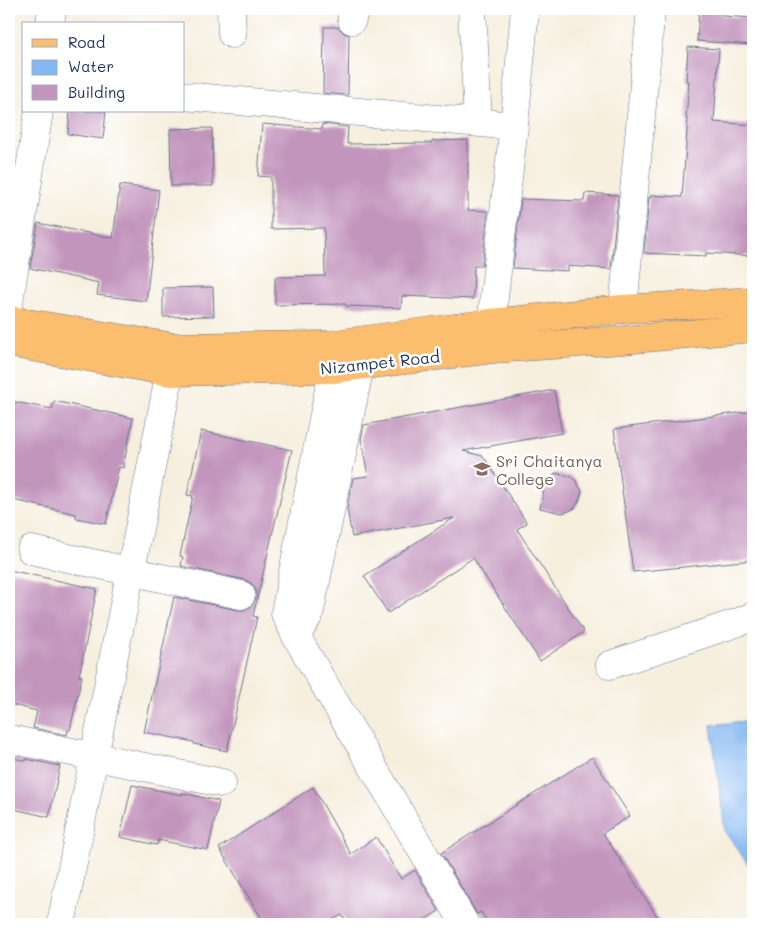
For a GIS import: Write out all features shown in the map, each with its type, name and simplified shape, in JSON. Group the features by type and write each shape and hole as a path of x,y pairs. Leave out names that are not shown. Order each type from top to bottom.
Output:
{"main road":[{"name":"Nizampet Road","path":"9,343 172,359 333,357 360,353 491,323 623,309 753,301"},
{"name":"Nizampet Road","path":"9,320 172,359"},
{"name":"Nizampet Road","path":"360,353 493,349 753,328"}],"street":[{"path":"50,22 52,9"},
{"path":"472,9 478,122"},
{"path":"491,323 514,126 525,9"},
{"path":"623,309 651,9"},
{"path":"185,96 514,126"},
{"path":"9,302 39,112"},
{"path":"296,636 309,615 360,353"},
{"path":"333,357 286,613 296,636 465,924"},
{"path":"61,924 172,359"},
{"path":"31,550 241,595"},
{"path":"610,665 753,616"},
{"path":"9,739 222,783"}],"water":[{"path":"753,720 753,871 725,832 711,725"}],"building":[{"path":"699,9 723,9 723,16 753,18 753,45 697,41"},
{"path":"324,27 338,27 349,35 348,95 323,93"},
{"path":"688,47 719,49 714,122 753,125 753,256 706,253 706,256 644,253 649,197 651,198 651,195 682,197 688,119 686,119 689,81 686,81"},
{"path":"70,112 106,112 103,139 68,134"},
{"path":"262,124 322,129 322,124 348,127 347,144 432,143 432,141 468,140 468,210 488,211 482,266 474,266 473,299 402,296 401,308 346,306 346,304 275,305 275,277 325,276 324,228 271,229 271,177 258,176"},
{"path":"212,128 213,186 171,186 170,129"},
{"path":"120,185 159,190 146,301 97,295 99,283 30,268 38,223 113,238"},
{"path":"585,193 618,195 611,269 568,266 568,271 513,268 521,199 584,201"},
{"path":"213,287 214,316 163,317 163,288"},
{"path":"554,390 562,433 463,451 483,456 527,523 517,529 584,632 540,661 473,558 388,613 364,576 454,518 352,537 347,509 353,478 368,476 361,439 364,425"},
{"path":"9,401 52,409 54,401 133,418 123,468 119,467 106,524 76,518 76,514 9,499"},
{"path":"753,411 753,560 633,572 614,429"},
{"path":"201,431 292,450 253,616 257,617 227,751 144,732 174,597 238,610 245,610 252,606 256,598 256,590 251,583 245,580 181,566 183,557 180,556 193,496 187,495"},
{"path":"555,473 570,476 576,481 582,491 575,508 562,513 540,508 545,486"},
{"path":"9,570 97,589 79,676 82,676 70,730 68,730 67,735 33,728 37,711 9,704"},
{"path":"9,757 60,766 49,817 9,808"},
{"path":"592,757 630,816 603,833 662,924 489,924 481,912 477,914 441,853"},
{"path":"132,785 219,801 208,850 158,840 157,845 120,837"},
{"path":"313,787 351,854 376,837 401,879 415,870 439,911 418,924 348,924 342,915 324,924 265,924 219,848"}],"place":[{"name":"Sri Chaitanya College","path":"482,469"}]}
